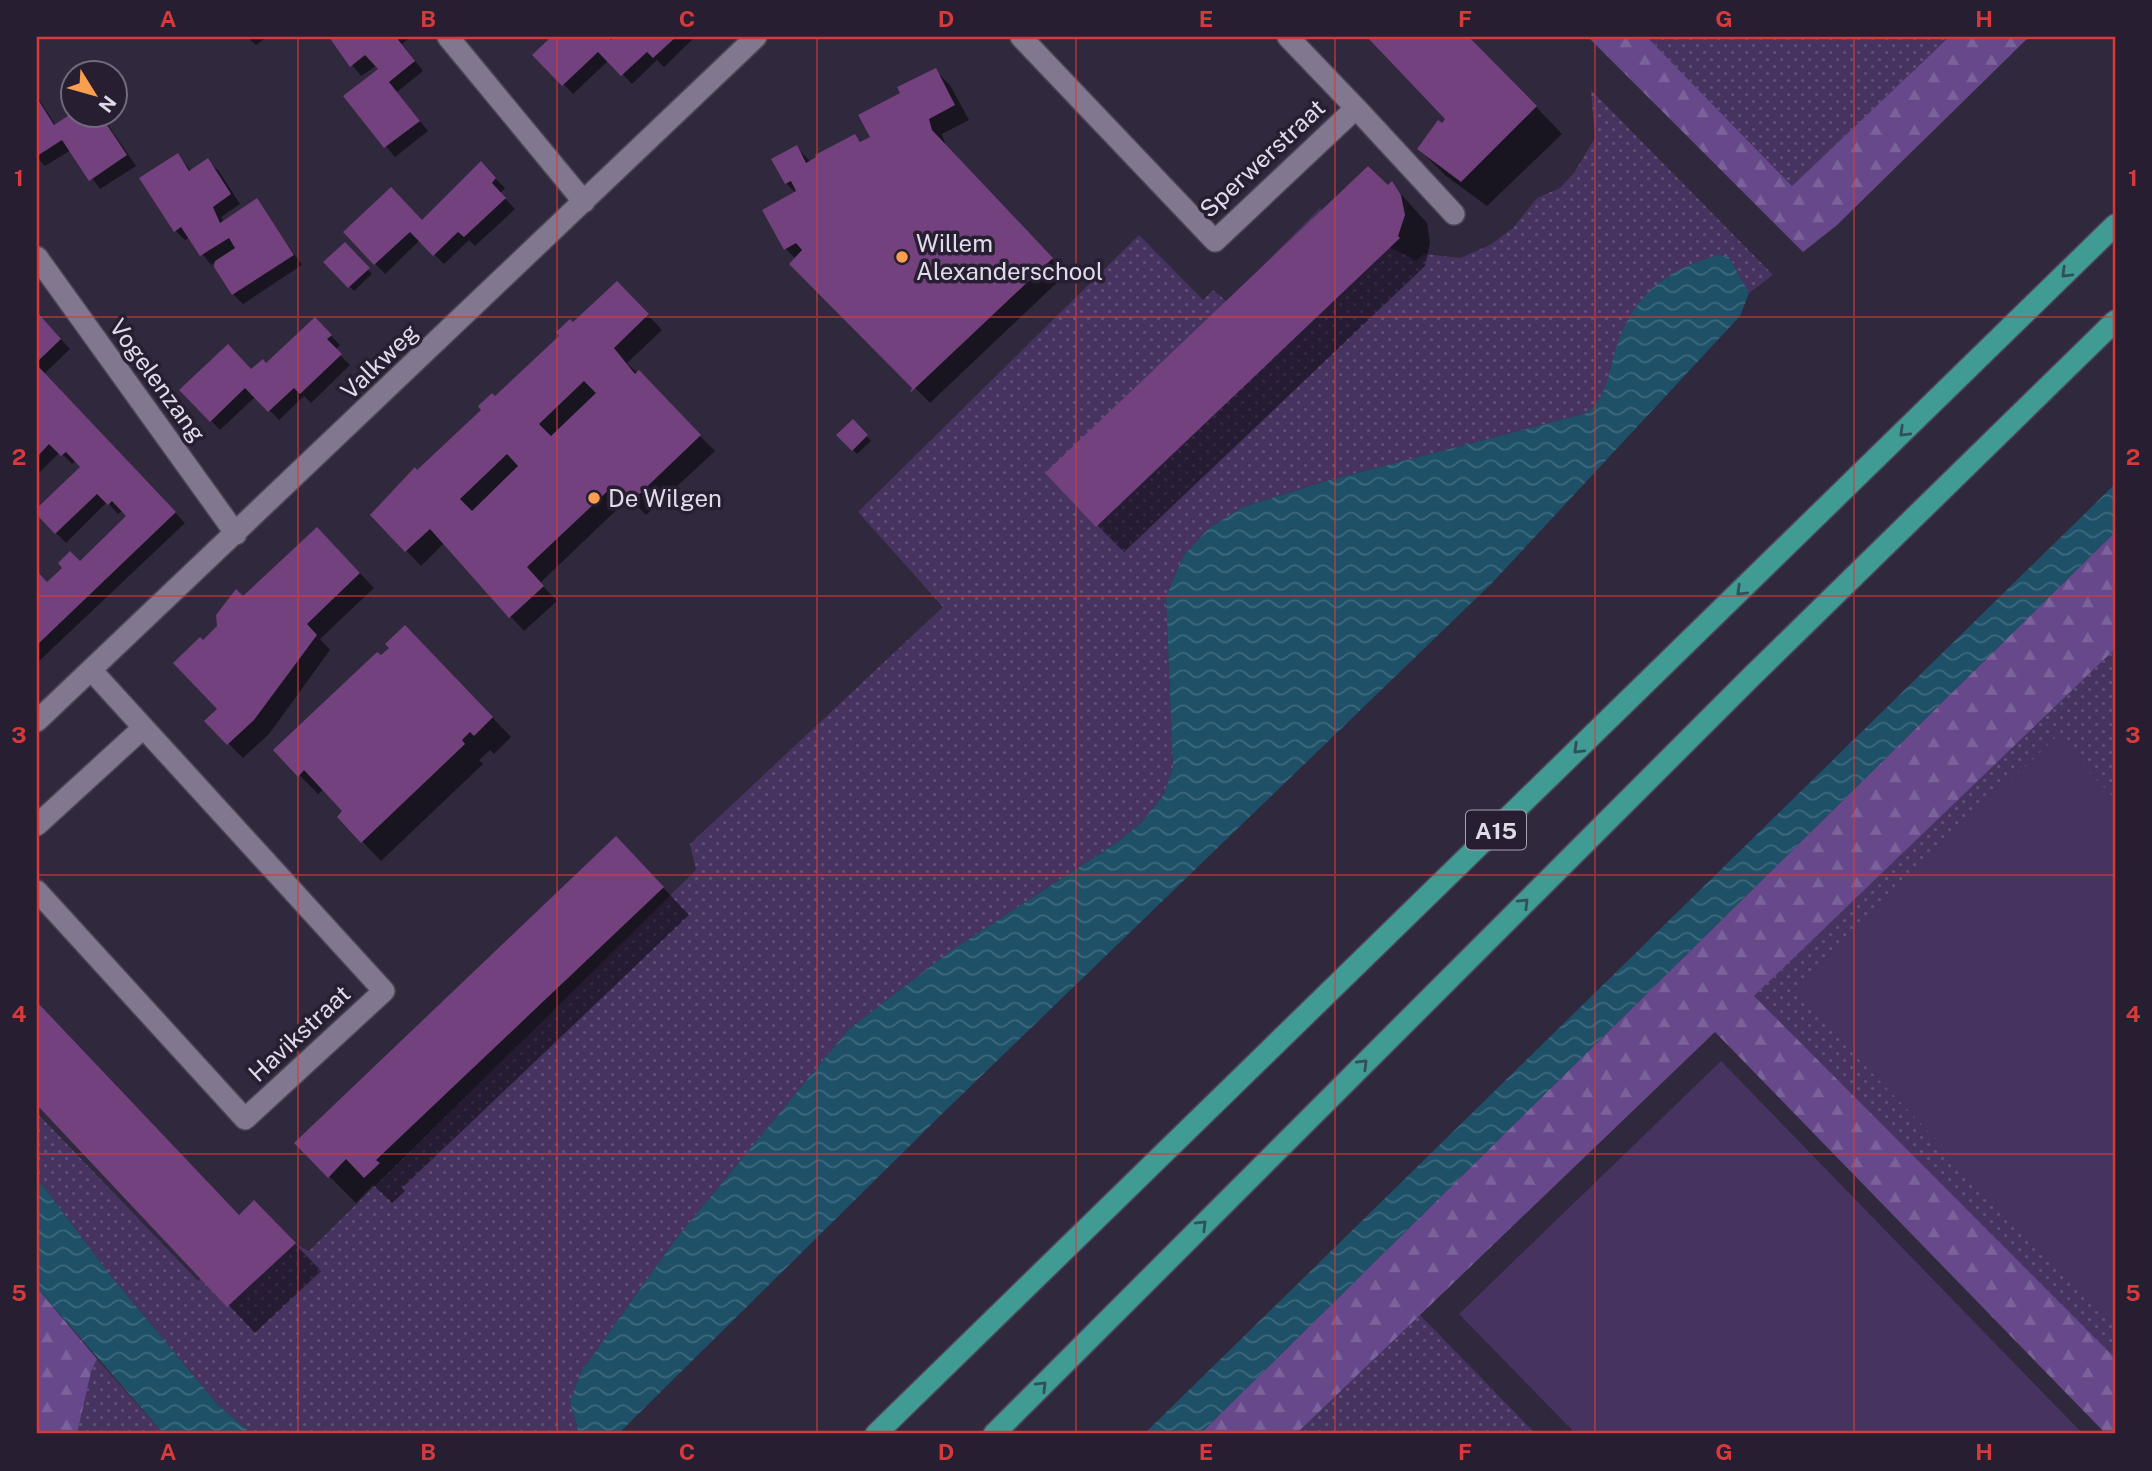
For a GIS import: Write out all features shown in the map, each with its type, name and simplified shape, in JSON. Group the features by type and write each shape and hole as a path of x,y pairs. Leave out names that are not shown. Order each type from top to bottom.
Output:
{"highway":[{"name":"A15","path":"876,1434 2115,225"},
{"name":"A15","path":"993,1434 1732,696 2115,321"}],"street":[{"path":"448,37 584,202"},
{"name":"Valkweg","path":"37,721 756,37"},
{"name":"Sperwerstraat","path":"1021,37 1215,241 1356,108 1288,37"},
{"path":"1356,108 1454,214"},
{"name":"Vogelenzang","path":"37,257 236,534"},
{"name":"Havikstraat","path":"37,891 245,1119 384,991 92,671"},
{"path":"37,825 143,728"}],"shaded area":[{"path":"1647,37 1949,37 1792,186"},
{"path":"1591,90 1773,275 1749,293 1729,257 1719,255 1615,353 1607,385 1597,404 1587,413 1330,480 1243,507 1209,528 1184,555 1166,597 1173,767 1164,794 1141,823 1116,843 952,950 849,1029 675,1240 581,1372 570,1401 578,1431 582,1434 252,1434 218,1405 110,1275 37,1178 37,1113 198,1281 213,1266 242,1294 293,1243 309,1251 696,870 690,844 943,607 858,512 1139,235 1203,300 1213,290 1227,302 1320,208 1341,225 1416,261 1424,254 1460,258 1490,245 1513,228 1537,198 1560,188 1574,173 1595,138"},
{"path":"2115,649 2115,1358 1754,996"},
{"path":"2056,737 2115,799 2115,1325 1793,991"},
{"path":"1721,1061 2083,1434 1576,1434 1459,1314"},
{"path":"1420,1315 1536,1434 1296,1434"},
{"path":"97,1359 164,1434 77,1434 91,1372"}],"green space":[{"path":"1588,37 1647,37 1792,186 1949,37 2029,37 1836,226 1803,252"},
{"path":"2115,532 2115,649 1754,996 2115,1358 2115,1434 2106,1434 1715,1032 1296,1434 1200,1434"},
{"path":"37,1288 97,1359 91,1372 77,1434 37,1434"}],"water":[{"path":"1719,255 1729,257 1749,293 1740,316 1492,583 945,1111 618,1434 582,1434 578,1431 570,1401 581,1372 675,1240 849,1029 952,950 1116,843 1141,823 1164,794 1173,767 1166,597 1184,555 1209,528 1243,507 1330,480 1587,413 1602,393 1621,335 1639,302 1665,278 1699,261"},
{"path":"2115,484 2115,532 1200,1434 1144,1434"},
{"path":"37,1178 110,1275 218,1405 252,1434 164,1434 37,1288"}],"building":[{"path":"329,37 396,37 415,61 389,82 420,121 384,148 343,96 378,69 365,55 350,67"},
{"path":"551,37 608,37 611,40 614,37 676,37 653,58 647,52 621,76 598,52 562,86 532,55"},
{"path":"1367,37 1469,37 1537,106 1461,182 1417,149 1438,120 1442,123 1445,119"},
{"path":"936,68 955,105 929,119 932,130 1053,258 910,393 912,388 789,264 802,250 796,243 784,250 762,210 796,191 791,181 785,184 771,159 797,145 806,163 816,157 815,155 855,134 860,142 870,137 858,115 900,93 897,87"},
{"path":"37,98 54,125 60,121 60,130 110,130 127,155 89,181 62,140 37,156"},
{"path":"178,153 189,171 208,158 231,194 213,207 220,223 257,198 294,255 232,295 214,267 215,261 235,248 229,238 200,256 181,227 174,232 139,178"},
{"path":"481,161 496,178 492,183 506,198 464,237 458,232 433,256 410,232 374,265 343,232 391,187 422,220"},
{"path":"1368,166 1388,185 1392,181 1401,195 1405,215 1398,236 1400,238 1096,527 1045,473"},
{"path":"345,242 370,268 348,288 323,262"},
{"path":"617,281 649,314 614,348 635,374 639,370 701,435 631,502 614,485 527,567 544,586 509,618 430,529 405,552 370,515 415,467 417,470 481,410 478,406 492,393 495,396 559,336 556,332 570,319 573,322","holes":["584,381 596,393 551,436 539,424","507,454 518,466 472,511 460,499"]},
{"path":"37,312 61,339 37,362"},
{"path":"315,317 332,335 327,339 342,354 300,394 294,388 268,412 245,388 210,422 179,390 228,344 251,369 263,359 266,363"},
{"path":"37,365 176,512 37,645 37,571 47,582 62,568 58,563 70,551 80,561 126,516 112,501 108,505 97,494 55,534 37,515 37,508 80,467 66,452 61,456 49,444 37,457"},
{"path":"853,419 868,435 852,451 836,435"},
{"path":"317,527 360,573 307,624 317,635 254,720 227,745 204,721 217,709 173,663 200,637 203,640 217,626 216,615 236,589 243,596"},
{"path":"405,625 493,717 474,736 470,732 462,740 465,744 361,843 337,817 342,811 304,770 298,777 273,750 377,652 381,655 389,648 385,644"},
{"path":"616,836 664,887 376,1160 380,1163 364,1178 346,1159 328,1178 294,1143"},
{"path":"37,1002 239,1215 254,1200 296,1243 227,1307 37,1105"}],"place":[{"name":"Willem Alexanderschool","path":"902,257"},
{"name":"De Wilgen","path":"594,498"}]}
